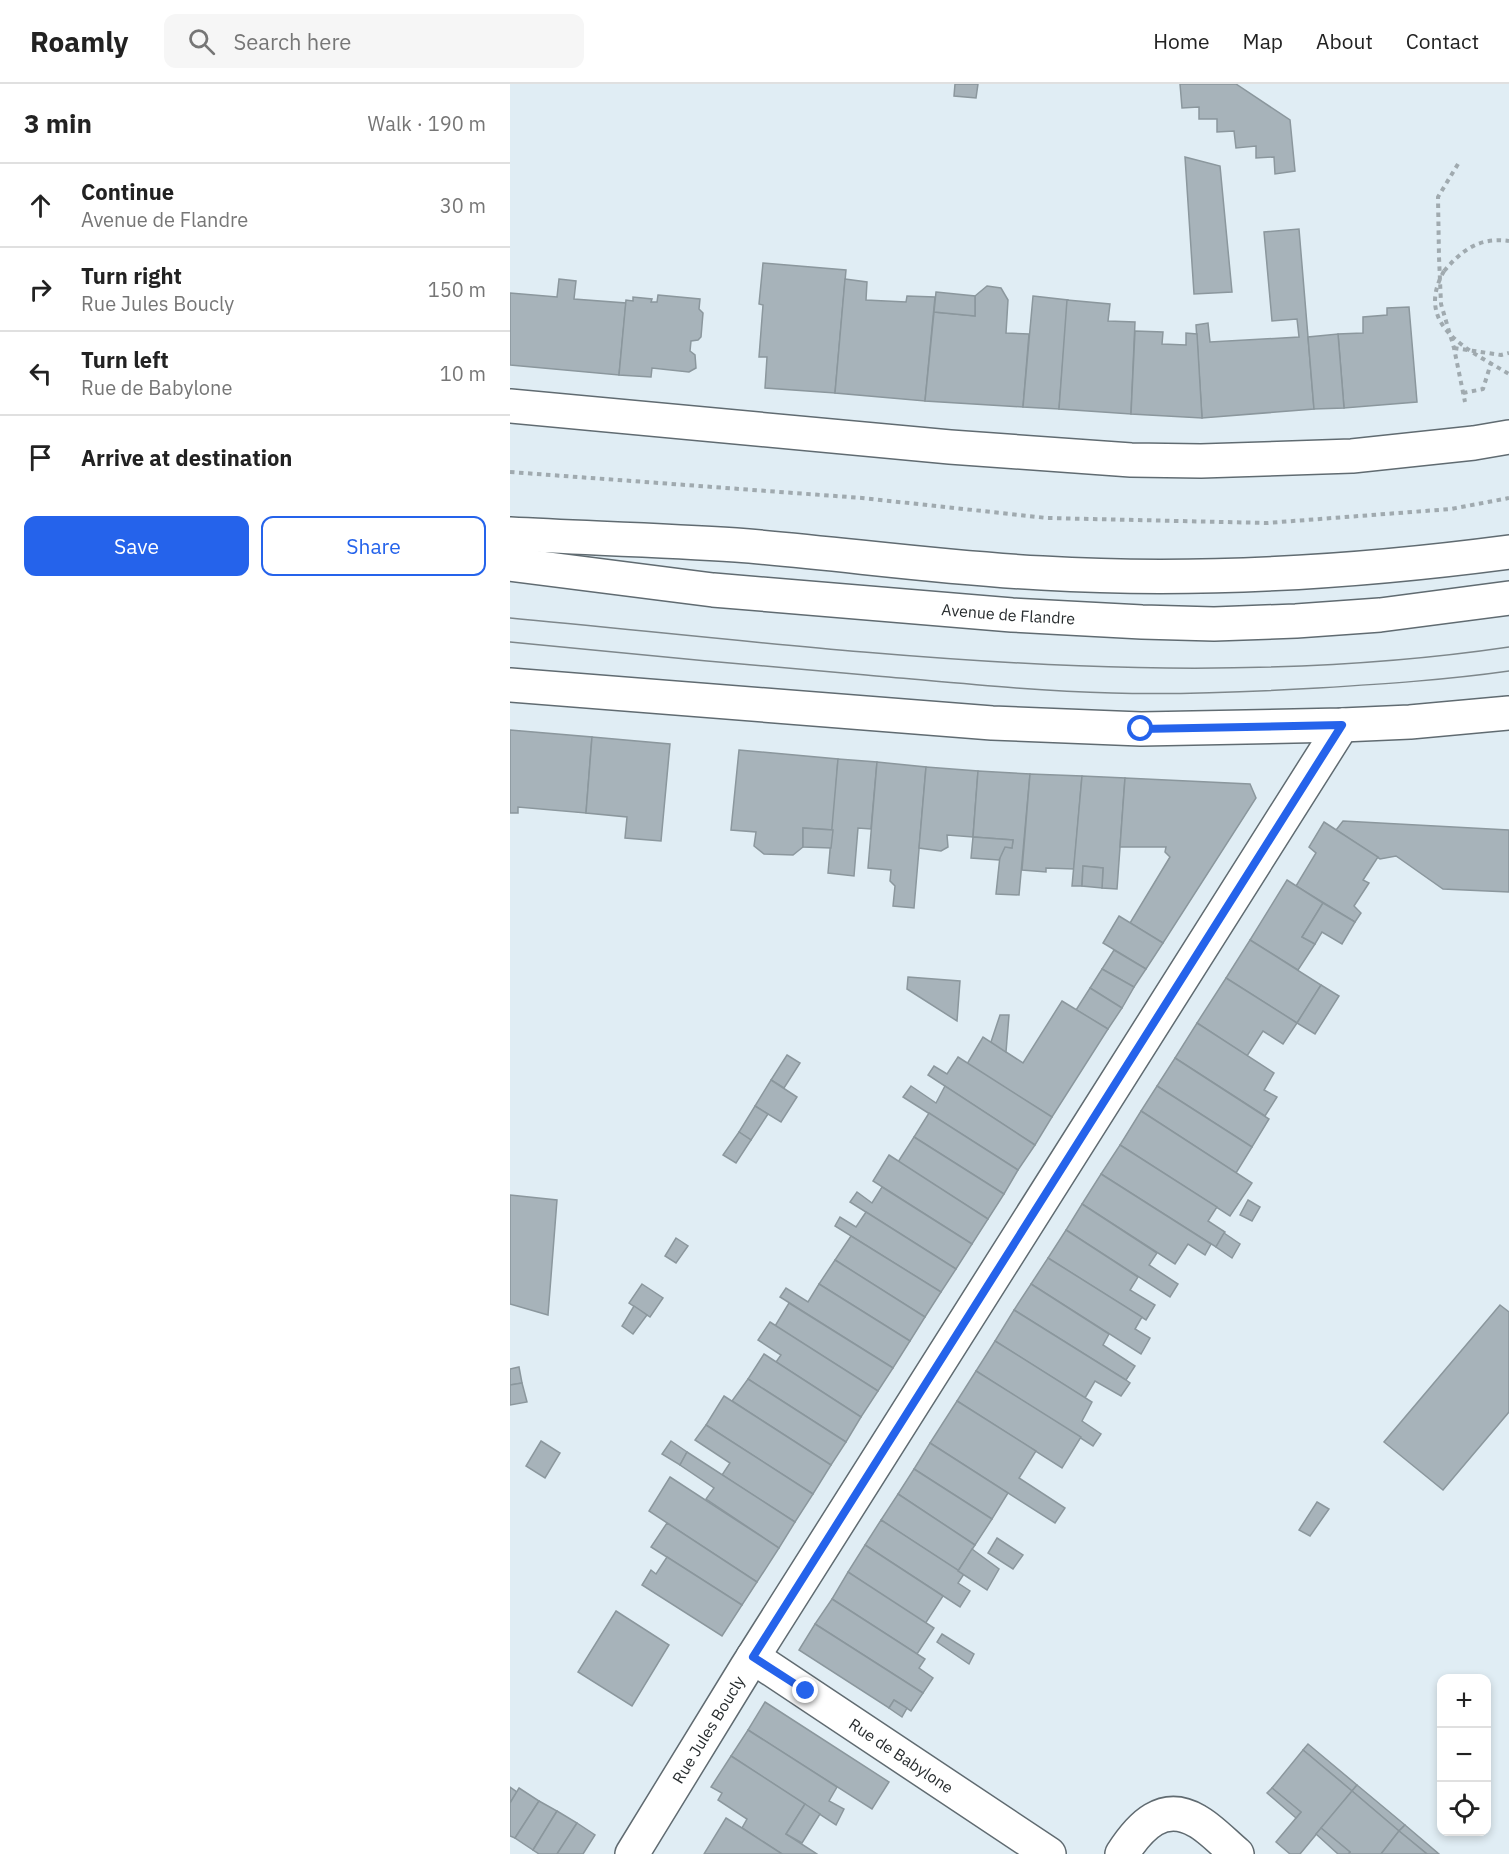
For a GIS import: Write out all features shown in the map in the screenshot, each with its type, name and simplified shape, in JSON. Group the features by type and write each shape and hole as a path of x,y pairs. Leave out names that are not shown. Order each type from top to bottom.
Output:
{"street":[{"path":"510,406 950,447 1131,460 1270,460 1352,456 1509,437"},
{"path":"510,517 735,545 1042,573 1124,576 1348,569 1509,552"},
{"path":"510,534 735,545"},
{"name":"Avenue de Flandre","path":"510,564 713,590 1012,615 1214,624 1380,615 1509,598"},
{"path":"510,580 713,590"},
{"path":"510,685 992,723 1141,729 1342,725 1509,713"},
{"name":"Rue Jules Boucly","path":"632,1854 753,1657 1342,725"},
{"name":"Rue de Babylone","path":"753,1657 1049,1854"},
{"path":"1122,1854 1145,1826 1158,1815 1177,1814 1197,1821 1237,1854"}],"path":[{"path":"1458,164 1438,197 1442,304 1454,348 1474,443"},
{"path":"1509,241 1495,239 1471,246 1454,258 1437,284 1434,300 1438,320 1458,341 1470,351 1509,374"},
{"path":"1454,348 1501,355 1509,353"},
{"path":"1463,393 1483,389 1491,363"},
{"path":"510,472 862,498 1047,518 1267,523 1451,509 1509,498"}],"building":[{"path":"955,84 978,84 976,98 954,96"},
{"path":"1180,84 1236,84 1290,120 1295,171 1275,174 1274,157 1256,158 1256,146 1236,148 1234,131 1217,132 1217,119 1199,119 1199,107 1182,108"},
{"path":"1185,157 1220,166 1232,292 1194,294"},
{"path":"1299,229 1314,409 1202,418 1196,325 1208,323 1210,342 1299,337 1297,319 1272,321 1264,232"},
{"path":"763,263 846,270 835,393 765,388 767,357 759,357 763,305 759,304"},
{"path":"559,279 576,281 574,299 626,303 619,375 510,365 510,293 557,297"},
{"path":"845,279 867,282 866,300 906,302 907,296 935,297 925,401 835,393"},
{"path":"987,286 1001,288 1008,300 1006,333 1029,334 1023,407 925,401 934,312 975,316 975,296"},
{"path":"936,292 975,296 975,316 934,312"},
{"path":"658,295 700,299 699,309 703,313 701,337 691,341 690,351 695,355 696,368 689,372 652,368 651,377 619,375 626,300 633,301 633,297 652,299 651,302 657,302"},
{"path":"1033,296 1068,300 1059,409 1023,407"},
{"path":"1067,300 1110,304 1108,321 1135,322 1131,414 1059,409"},
{"path":"1409,307 1417,402 1344,408 1338,334 1363,333 1363,317 1387,315 1387,308"},
{"path":"1135,331 1163,332 1162,344 1186,345 1186,333 1197,334 1202,418 1131,414"},
{"path":"1338,334 1344,408 1314,409 1308,337"},
{"path":"510,730 592,737 586,813 518,807 518,813 510,813"},
{"path":"592,737 670,744 661,841 625,838 627,817 586,813"},
{"path":"739,750 838,759 833,830 803,828 803,847 793,855 764,854 754,846 756,832 731,830"},
{"path":"838,759 877,762 871,829 858,828 854,876 828,873"},
{"path":"877,762 926,767 914,908 893,906 895,886 890,881 891,870 868,868"},
{"path":"926,767 978,771 973,837 947,835 948,847 941,851 919,848"},
{"path":"978,771 1030,774 1019,895 996,894 1000,856 1005,847 1012,848 1013,840 973,837"},
{"path":"1030,774 1082,776 1074,869 1046,868 1046,872 1022,870"},
{"path":"1082,776 1125,778 1117,889 1102,888 1103,868 1083,866 1082,886 1072,886"},
{"path":"1125,778 1250,784 1256,798 1163,943 1130,923 1170,857 1165,852 1166,847 1120,847"},
{"path":"1343,821 1509,830 1509,892 1443,889 1396,856 1380,859 1336,830"},
{"path":"1324,822 1378,857 1363,880 1369,883 1354,906 1361,913 1355,922 1296,886 1316,853 1309,847"},
{"path":"803,828 833,830 831,848 803,847"},
{"path":"973,837 1013,840 1012,848 1005,847 999,860 971,858"},
{"path":"1083,866 1103,868 1102,888 1082,886"},
{"path":"1287,880 1323,903 1302,937 1315,944 1298,970 1250,940"},
{"path":"1323,903 1355,922 1342,944 1322,932 1315,944 1302,937"},
{"path":"1119,916 1163,943 1146,969 1103,943"},
{"path":"1250,940 1321,985 1297,1023 1226,978"},
{"path":"1114,950 1146,969 1134,987 1102,969"},
{"path":"1102,969 1134,987 1122,1008 1090,988"},
{"path":"908,977 960,981 957,1021 907,989"},
{"path":"1226,978 1297,1023 1283,1044 1263,1031 1247,1056 1197,1023"},
{"path":"1321,985 1339,996 1315,1034 1297,1023"},
{"path":"1090,988 1122,1008 1108,1029 1076,1010"},
{"path":"1062,1001 1108,1029 1052,1117 967,1064 983,1037 1023,1063"},
{"path":"1000,1015 1009,1015 1006,1052 991,1042"},
{"path":"1197,1023 1274,1073 1264,1090 1277,1097 1265,1116 1175,1058"},
{"path":"787,1055 800,1063 784,1088 771,1080"},
{"path":"958,1057 1052,1117 1035,1145 928,1075 934,1066 947,1074"},
{"path":"1175,1058 1269,1119 1252,1147 1157,1086"},
{"path":"771,1080 797,1097 781,1122 755,1106"},
{"path":"911,1086 936,1103 945,1086 1035,1145 1018,1170 903,1097"},
{"path":"1157,1086 1252,1147 1236,1173 1141,1111"},
{"path":"755,1106 768,1114 751,1140 739,1132"},
{"path":"1141,1111 1252,1183 1230,1216 1120,1145"},
{"path":"929,1113 1018,1170 1004,1194 914,1137"},
{"path":"739,1132 751,1140 736,1163 723,1155"},
{"path":"914,1137 1004,1194 988,1219 898,1162"},
{"path":"1120,1145 1217,1207 1208,1221 1225,1232 1216,1247 1101,1174"},
{"path":"889,1155 988,1219 972,1244 873,1181"},
{"path":"1101,1174 1211,1244 1205,1255 1188,1244 1175,1264 1082,1204"},
{"path":"882,1187 972,1244 956,1269 850,1202 857,1192 872,1203"},
{"path":"510,1195 557,1200 548,1315 510,1304"},
{"path":"1248,1200 1260,1207 1252,1221 1240,1215"},
{"path":"1082,1204 1157,1253 1149,1265 1178,1284 1170,1297 1066,1230"},
{"path":"866,1212 956,1269 941,1292 835,1226 840,1217 856,1227"},
{"path":"1066,1230 1138,1277 1130,1290 1155,1305 1146,1320 1048,1258"},
{"path":"1224,1233 1240,1244 1232,1258 1216,1247"},
{"path":"851,1236 941,1292 925,1317 835,1260"},
{"path":"676,1238 688,1246 676,1263 665,1256"},
{"path":"1048,1258 1142,1317 1135,1329 1150,1338 1141,1354 1031,1284"},
{"path":"835,1260 925,1317 910,1341 819,1284"},
{"path":"642,1284 663,1298 650,1317 629,1303"},
{"path":"819,1284 910,1341 893,1368 780,1297 786,1288 808,1302"},
{"path":"1031,1284 1109,1334 1103,1345 1135,1366 1126,1380 1014,1310"},
{"path":"789,1303 893,1368 878,1391 775,1326"},
{"path":"1500,1305 1509,1312 1509,1412 1443,1490 1384,1442"},
{"path":"634,1306 647,1315 633,1334 622,1326"},
{"path":"1014,1310 1130,1383 1121,1396 1095,1381 1085,1398 995,1341"},
{"path":"770,1322 878,1391 861,1417 776,1362 781,1355 758,1340"},
{"path":"995,1341 1092,1402 1082,1421 1101,1434 1093,1446 976,1371"},
{"path":"764,1354 861,1417 846,1442 748,1379"},
{"path":"519,1367 522,1383 510,1385 510,1369"},
{"path":"976,1371 1081,1437 1062,1468 957,1401"},
{"path":"748,1379 846,1442 831,1465 732,1401"},
{"path":"522,1383 527,1402 510,1405 510,1385"},
{"path":"724,1396 831,1465 813,1494 706,1425"},
{"path":"957,1401 1036,1451 1019,1478 1065,1508 1055,1523 930,1443"},
{"path":"706,1425 813,1494 795,1522 722,1475 730,1463 695,1440"},
{"path":"541,1441 560,1453 545,1478 526,1466"},
{"path":"671,1441 687,1452 680,1465 662,1454"},
{"path":"930,1443 1008,1493 992,1519 914,1469"},
{"path":"687,1452 795,1522 779,1548 706,1499 714,1488 680,1465"},
{"path":"914,1469 992,1519 975,1545 898,1494"},
{"path":"670,1477 779,1548 757,1582 649,1511"},
{"path":"898,1494 975,1545 958,1571 881,1520"},
{"path":"1317,1502 1329,1509 1310,1536 1299,1530"},
{"path":"881,1520 964,1574 958,1583 970,1591 960,1607 865,1545"},
{"path":"667,1523 757,1582 742,1605 651,1547"},
{"path":"997,1538 1023,1555 1013,1569 988,1553"},
{"path":"865,1545 943,1596 925,1624 848,1572"},
{"path":"972,1549 999,1569 987,1590 958,1571"},
{"path":"667,1557 742,1605 722,1636 642,1585 651,1570 656,1574"},
{"path":"848,1572 934,1628 917,1654 832,1599"},
{"path":"832,1599 925,1659 919,1668 933,1678 923,1693 815,1624"},
{"path":"616,1611 669,1645 632,1706 578,1672"},
{"path":"815,1624 923,1693 911,1711 894,1700 889,1708 799,1650"},
{"path":"942,1634 974,1654 969,1664 937,1642"},
{"path":"894,1700 907,1708 902,1717 889,1708"},
{"path":"765,1702 889,1782 872,1809 748,1730"},
{"path":"748,1730 837,1787 829,1801 844,1809 836,1825 731,1756"},
{"path":"1308,1744 1357,1785 1352,1791 1303,1750"},
{"path":"1303,1750 1352,1791 1300,1854 1290,1854 1276,1842 1301,1812 1272,1788"},
{"path":"731,1756 805,1804 786,1834 817,1854 782,1854 742,1828 747,1819 718,1800 722,1793 711,1787"},
{"path":"1357,1785 1405,1825 1399,1831 1352,1791"},
{"path":"510,1787 517,1792 510,1803"},
{"path":"519,1788 539,1801 515,1838 510,1836 510,1803"},
{"path":"1272,1788 1301,1812 1296,1818 1267,1793"},
{"path":"1352,1791 1399,1831 1381,1854 1348,1854 1350,1852 1321,1828"},
{"path":"539,1801 557,1811 533,1850 515,1838"},
{"path":"805,1804 820,1814 802,1843 786,1834"},
{"path":"557,1811 577,1823 557,1854 539,1854 533,1850"},
{"path":"726,1818 742,1828 782,1854 704,1854"},
{"path":"577,1823 595,1835 583,1854 557,1854"},
{"path":"1405,1825 1439,1854 1427,1854 1399,1831"},
{"path":"1321,1828 1350,1852 1338,1854 1316,1834"},
{"path":"1399,1831 1427,1854 1381,1854"}],"tram line":[{"path":"510,618 884,654 1134,668 1259,668 1384,661 1509,647"},
{"path":"510,642 989,686 1112,693 1241,692 1414,681 1509,671"}],"route":[{"path":"806,1691 753,1657 1342,725 1141,729"}]}
